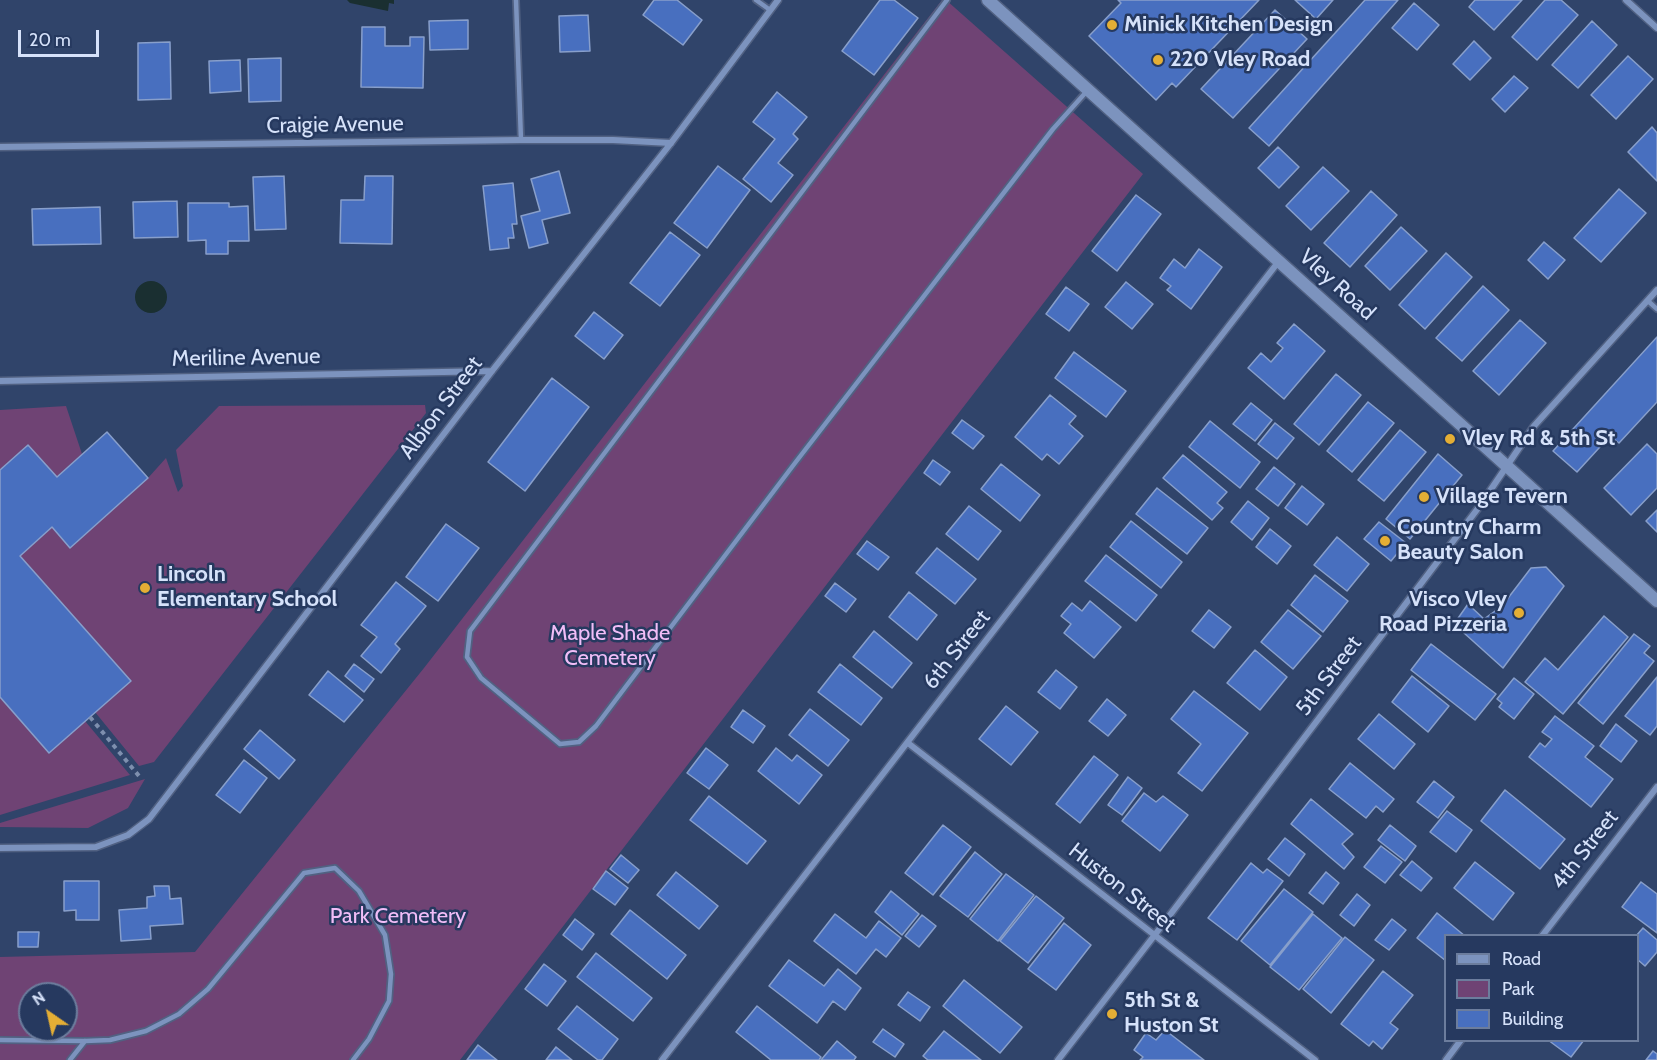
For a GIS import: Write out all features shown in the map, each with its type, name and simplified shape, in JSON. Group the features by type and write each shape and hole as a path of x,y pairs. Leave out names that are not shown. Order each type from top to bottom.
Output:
{"street":[{"name":"Albion Street","path":"0,848 96,846 128,835 149,819 492,371 671,143 778,0"},
{"name":"Vley Road","path":"988,0 1657,601"},
{"path":"1626,0 1657,28"},
{"name":"Craigie Avenue","path":"0,147 624,140 671,143"},
{"name":"6th Street","path":"662,1060 1279,261"},
{"name":"5th Street","path":"1058,1060 1479,507 1534,426 1657,290"},
{"name":"Meriline Avenue","path":"0,381 492,371"},
{"name":"Huston Street","path":"908,743 1316,1060"},
{"name":"4th Street","path":"1544,934 1657,787"},
{"path":"1446,1060 1460,1042"}],"lane":[{"path":"516,0 521,141"},
{"path":"756,0 770,10"},
{"path":"947,0 470,631 467,657 481,678 560,744 579,742 596,726 1046,138 1087,91"},
{"path":"1648,301 1657,309"},
{"path":"0,1040 110,1040 146,1031 179,1014 208,989 304,873 335,868 359,891 385,935 390,974 389,1001 369,1039 353,1060"},
{"path":"70,1060 85,1041"}],"path":[{"path":"90,717 139,776"}],"green space":[{"name":"Maple Shade Cemetery","path":"942,0 946,0 1143,174 460,1060 0,1060 0,957 195,952 424,668"},
{"name":"Lincoln Elementary School","path":"425,405 426,413 154,762 139,766 95,712 20,556 52,527 71,547 148,478 166,458 178,492 183,486 176,450 219,406"},
{"path":"66,406 82,454 57,477 28,445 0,470 0,410"},
{"path":"0,697 49,753 85,721 130,775 0,815"},
{"path":"145,779 128,808 88,828 0,827 0,823"}],"shaded area":[{"path":"347,0 394,0 394,4 389,3 388,11 350,3"},
{"path":"151,281 163,285 167,297 163,309 151,313 139,309 135,297 139,285"}],"building":[{"path":"654,0 677,0 702,20 683,45 643,15"},
{"path":"880,0 894,0 918,18 874,75 842,51"},
{"name":"220 Vley Road","path":"1118,0 1259,0 1176,87 1172,83 1156,100 1089,36 1121,3"},
{"path":"1295,0 1333,0 1316,19"},
{"path":"1365,0 1398,0 1269,146 1249,128"},
{"path":"1475,0 1522,0 1494,30 1469,7"},
{"path":"1545,0 1561,0 1578,15 1537,60 1512,37"},
{"path":"1414,3 1439,25 1417,50 1392,28"},
{"path":"1275,10 1307,39 1233,118 1201,89"},
{"path":"588,15 590,51 560,52 559,16"},
{"path":"468,20 468,49 430,50 429,21"},
{"path":"1592,21 1617,45 1578,88 1552,65"},
{"path":"362,27 385,27 385,46 410,46 410,37 424,37 423,88 361,87"},
{"path":"1474,41 1491,58 1470,80 1453,64"},
{"path":"170,42 171,99 138,100 138,43"},
{"path":"1628,56 1653,79 1616,119 1591,95"},
{"path":"281,58 281,101 249,102 248,59"},
{"path":"240,60 241,91 210,93 209,61"},
{"path":"1514,76 1528,88 1505,112 1492,99"},
{"path":"777,92 807,117 793,134 798,139 778,163 793,175 771,202 743,179 775,139 753,122"},
{"path":"1652,127 1657,133 1657,181 1628,152"},
{"path":"1278,147 1299,167 1279,188 1258,168"},
{"path":"718,166 750,190 707,248 674,223"},
{"path":"1323,167 1349,191 1311,230 1286,206"},
{"path":"559,171 570,213 542,220 548,243 529,248 521,216 540,211 531,179"},
{"path":"284,176 286,229 255,230 253,177"},
{"path":"365,176 393,176 392,244 340,243 341,200 364,200"},
{"path":"513,183 517,224 512,224 514,238 508,238 509,248 490,250 483,186"},
{"path":"1619,189 1646,213 1601,262 1574,238"},
{"path":"1371,191 1397,215 1350,267 1324,243"},
{"path":"1136,195 1161,214 1117,271 1092,251"},
{"path":"177,201 178,237 134,238 133,202"},
{"path":"188,203 229,203 229,207 248,206 249,241 228,241 228,254 206,254 206,240 188,241"},
{"path":"100,207 101,244 33,245 32,209"},
{"path":"1401,227 1427,251 1390,290 1365,266"},
{"path":"670,232 700,255 660,306 630,283"},
{"path":"1544,242 1565,260 1548,279 1528,260"},
{"path":"1199,249 1222,267 1191,309 1167,290 1171,286 1160,278 1174,259 1185,268"},
{"path":"1446,253 1472,277 1425,329 1399,305"},
{"path":"1126,282 1153,304 1132,329 1105,307"},
{"path":"1483,286 1509,310 1462,361 1436,338"},
{"path":"1066,287 1089,304 1069,331 1046,314"},
{"path":"594,312 623,335 604,359 575,336"},
{"path":"1520,320 1546,343 1499,395 1473,371"},
{"path":"1294,324 1325,351 1284,399 1248,368 1261,353 1271,362 1283,348 1277,343"},
{"path":"1657,337 1657,402 1619,443 1610,436 1577,472 1553,451"},
{"path":"1074,352 1126,391 1106,417 1055,378"},
{"path":"1336,374 1361,395 1319,445 1294,424"},
{"path":"552,378 589,407 525,491 488,462"},
{"path":"1050,395 1076,416 1069,424 1083,436 1059,464 1047,454 1042,460 1015,437"},
{"path":"1368,402 1394,423 1352,472 1327,451"},
{"path":"1251,403 1272,420 1255,441 1233,424"},
{"path":"962,420 984,436 973,449 952,433"},
{"path":"1210,421 1260,462 1240,488 1189,447"},
{"path":"1275,423 1294,438 1277,459 1258,444"},
{"path":"1400,430 1426,452 1384,501 1358,480"},
{"name":"Lincoln Elementary School","path":"107,432 148,478 70,548 52,527 20,556 131,681 49,753 0,697 0,470 28,445 57,477"},
{"path":"1647,444 1657,454 1657,488 1631,515 1604,488"},
{"name":"Village Tevern","path":"1438,454 1462,475 1410,539 1386,519"},
{"path":"1183,455 1227,492 1217,503 1223,508 1212,520 1163,478"},
{"path":"933,460 950,472 940,485 924,473"},
{"path":"1001,464 1040,495 1020,521 981,489"},
{"path":"1274,467 1295,484 1278,506 1256,489"},
{"path":"1302,486 1324,504 1307,525 1285,508"},
{"path":"1157,488 1208,528 1187,554 1136,514"},
{"path":"1248,501 1269,518 1252,540 1231,522"},
{"path":"969,506 1001,531 978,560 946,534"},
{"path":"1657,510 1657,532 1646,521"},
{"path":"1131,521 1182,562 1161,588 1110,547"},
{"name":"Country Charm Beauty Salon","path":"1379,522 1406,543 1391,561 1364,539"},
{"path":"446,524 479,548 438,601 406,577"},
{"path":"1270,529 1291,546 1277,564 1256,547"},
{"path":"1337,537 1369,564 1347,591 1314,565"},
{"path":"867,541 889,557 878,570 857,554"},
{"path":"937,548 976,579 955,604 916,573"},
{"path":"1106,555 1157,595 1136,621 1085,581"},
{"name":"Visco Vley Road Pizzeria","path":"1546,567 1564,586 1503,668 1454,624 1468,604 1484,619 1502,606 1531,568"},
{"path":"1315,575 1348,601 1323,632 1291,605"},
{"path":"396,582 426,606 395,644 400,649 381,673 361,656 377,637 361,625"},
{"path":"835,583 856,599 846,612 825,596"},
{"path":"909,592 937,615 917,640 889,617"},
{"path":"1090,601 1121,627 1094,658 1064,633 1071,624 1061,616 1072,603 1082,611"},
{"path":"1209,610 1231,627 1214,648 1192,631"},
{"path":"1288,610 1321,636 1293,669 1261,642"},
{"path":"1604,616 1628,637 1563,714 1525,682 1545,658 1558,670"},
{"path":"874,631 912,663 892,688 853,657"},
{"path":"1634,634 1650,646 1644,653 1654,661 1603,724 1578,703"},
{"path":"1431,644 1496,694 1475,720 1411,670"},
{"path":"1255,650 1287,677 1260,710 1227,683"},
{"path":"354,664 374,679 364,692 345,676"},
{"path":"840,664 882,698 861,725 818,692"},
{"path":"1056,670 1077,687 1060,709 1038,692"},
{"path":"328,671 363,700 344,722 309,695"},
{"path":"1412,676 1449,706 1428,732 1392,702"},
{"path":"1657,677 1657,726 1650,735 1625,716"},
{"path":"1514,678 1534,694 1514,719 1499,707 1502,703 1497,699"},
{"path":"1194,691 1248,733 1202,791 1178,773 1201,744 1171,719"},
{"path":"1107,699 1126,715 1108,736 1089,721"},
{"path":"1006,706 1038,732 1011,765 979,739"},
{"path":"810,709 849,740 828,766 789,735"},
{"path":"743,710 765,726 753,743 731,727"},
{"path":"1379,714 1415,744 1394,769 1358,739"},
{"path":"1555,716 1594,746 1585,757 1613,779 1591,807 1529,757 1540,743 1545,747 1552,739 1542,732"},
{"path":"1616,724 1637,741 1621,762 1600,746"},
{"path":"260,730 295,760 279,779 244,749"},
{"path":"706,748 728,765 709,789 687,773"},
{"path":"776,748 792,761 797,755 822,775 799,804 758,771"},
{"path":"1094,756 1118,775 1080,823 1056,804"},
{"path":"244,760 267,778 240,813 216,795"},
{"path":"1350,763 1394,799 1383,812 1376,806 1366,818 1329,789"},
{"path":"1128,777 1142,788 1122,815 1108,805"},
{"path":"1434,781 1454,797 1438,818 1417,802"},
{"path":"1505,790 1565,839 1540,869 1481,821"},
{"path":"1144,793 1156,802 1163,796 1188,815 1160,851 1122,821"},
{"path":"709,796 766,841 747,864 690,820"},
{"path":"1311,799 1353,834 1342,844 1354,857 1344,869 1291,824"},
{"path":"1447,811 1472,830 1456,852 1430,832"},
{"path":"943,825 971,847 933,895 905,873"},
{"path":"1390,825 1416,846 1405,861 1378,840"},
{"path":"1285,838 1305,854 1289,876 1268,859"},
{"path":"1381,846 1402,862 1385,883 1364,867"},
{"path":"975,852 1002,874 968,917 940,896"},
{"path":"621,855 639,870 628,883 610,869"},
{"path":"1412,861 1432,878 1421,891 1400,875"},
{"path":"1475,862 1514,893 1493,920 1454,888"},
{"path":"1251,863 1263,873 1267,869 1283,881 1237,940 1208,918"},
{"path":"606,871 628,888 615,905 593,889"},
{"path":"676,872 718,906 699,929 657,895"},
{"path":"1326,872 1339,883 1323,904 1309,893"},
{"path":"1006,874 1034,895 998,941 970,919"},
{"path":"64,881 99,881 99,920 76,920 76,910 64,911"},
{"path":"1641,882 1657,894 1657,933 1622,907"},
{"path":"154,886 169,886 170,899 181,898 183,924 150,926 151,939 121,941 119,910 147,908 147,897 155,896"},
{"path":"1284,889 1313,912 1270,965 1241,941"},
{"path":"891,891 919,914 902,935 875,912"},
{"path":"1357,894 1370,905 1354,926 1340,915"},
{"path":"1036,896 1064,918 1028,963 1000,941"},
{"path":"630,910 686,955 667,979 611,934"},
{"path":"1437,913 1463,934 1444,934 1444,959 1417,938"},
{"path":"835,914 866,938 879,921 901,938 886,957 876,949 856,974 814,941"},
{"path":"1313,914 1342,938 1299,990 1270,967"},
{"path":"922,915 936,926 919,947 905,936"},
{"path":"575,919 594,934 582,950 563,935"},
{"path":"1392,919 1406,930 1389,950 1375,940"},
{"path":"1064,923 1091,945 1056,990 1028,969"},
{"path":"1643,928 1657,940 1657,952 1645,966 1639,961 1638,934"},
{"path":"18,932 39,932 38,947 18,947"},
{"path":"1345,937 1374,960 1331,1013 1303,989"},
{"path":"596,953 652,998 633,1021 577,977"},
{"path":"789,960 824,986 838,969 861,988 845,1010 833,1001 817,1023 769,986"},
{"path":"544,964 566,981 547,1006 525,989"},
{"path":"1383,971 1413,995 1390,1023 1398,1029 1382,1049 1373,1041 1369,1046 1341,1024"},
{"path":"964,980 1022,1027 1000,1053 943,1006"},
{"path":"908,992 930,1007 920,1021 898,1005"},
{"path":"577,1006 618,1039 602,1060 598,1060 558,1029"},
{"path":"757,1006 821,1057 819,1060 771,1060 736,1032"},
{"path":"883,1029 904,1044 895,1057 873,1042"},
{"path":"1165,1030 1204,1060 1140,1060 1143,1057 1134,1050 1146,1033 1156,1040"},
{"path":"944,1031 981,1060 928,1060 923,1056"},
{"path":"837,1041 856,1057 854,1060 821,1060"},
{"path":"1551,1042 1582,1042 1571,1057"},
{"path":"478,1045 497,1060 467,1060"},
{"path":"556,1047 572,1060 546,1060"},
{"path":"1653,1051 1657,1054 1657,1060 1646,1060"}],"place":[{"name":"Minick Kitchen Design","path":"1112,25"},
{"name":"220 Vley Road","path":"1158,60"},
{"name":"Vley Rd & 5th St","path":"1450,439"},
{"name":"Village Tevern","path":"1424,497"},
{"name":"Country Charm Beauty Salon","path":"1385,541"},
{"name":"Lincoln Elementary School","path":"145,588"},
{"name":"Visco Vley Road Pizzeria","path":"1519,613"},
{"name":"5th St & Huston St","path":"1112,1014"}],"park label":[{"name":"Park Cemetery","path":"398,917"}]}
